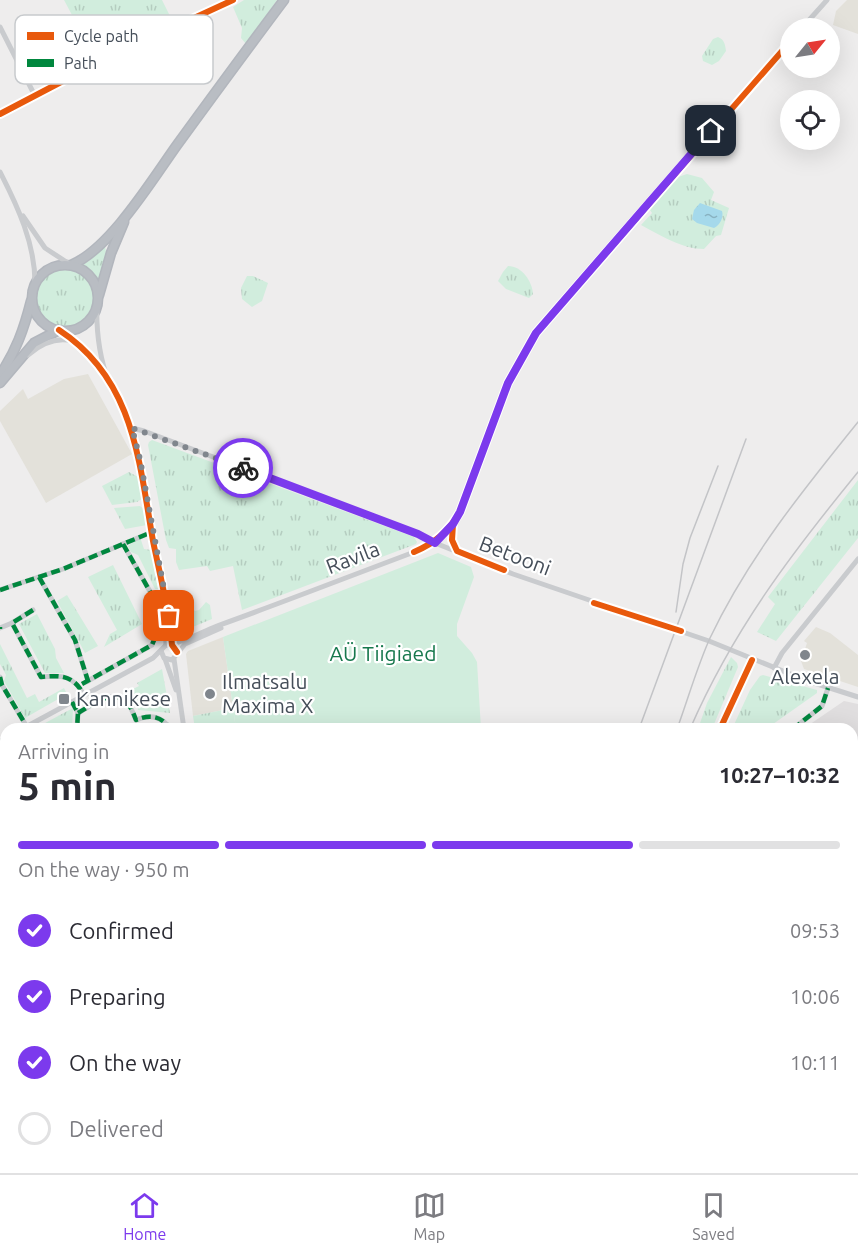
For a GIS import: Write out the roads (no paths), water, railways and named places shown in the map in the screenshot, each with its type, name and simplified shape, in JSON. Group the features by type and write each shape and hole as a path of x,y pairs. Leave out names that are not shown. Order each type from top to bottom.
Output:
{"highway":[{"path":"0,375 19,342 35,284 46,270 71,265 86,258 95,250 132,206 284,0"},
{"path":"0,383 34,343 59,330 81,326 92,316 119,231 132,206"},
{"path":"71,265 86,272 91,278 98,301"},
{"path":"32,297 36,315 50,327 59,330"}],"street":[{"path":"200,15 233,0"},
{"path":"811,18 827,0"},
{"path":"0,27 15,57"},
{"name":"Ravila","path":"177,652 190,641 239,619 435,543 453,524 460,512 508,383 536,333 780,53"},
{"path":"29,84 35,96"},
{"path":"0,114 58,84"},
{"path":"0,172 18,207 45,248 71,265"},
{"path":"18,207 30,245 35,268 35,284"},
{"path":"98,301 96,322 99,354 107,379"},
{"path":"59,330 89,353 107,379 132,428 140,459 164,600 169,645 163,656 179,700"},
{"path":"0,383 40,346 57,339 76,342"},
{"name":"Betooni","path":"132,428 418,534 435,543 575,596 709,641 752,660 828,688 858,696"},
{"path":"453,524 452,540 457,551"},
{"path":"0,590 63,569 152,532"},
{"path":"123,543 152,595 156,599 164,600"},
{"path":"774,668 782,653 858,559"},
{"path":"39,577 75,640 88,681"},
{"path":"164,600 169,645 177,652 174,659 183,723"},
{"path":"0,628 33,610"},
{"name":"Ravila","path":"169,645 239,619"},
{"path":"79,686 154,642 155,625 165,622"},
{"path":"12,623 41,677 60,675 77,683 84,695"},
{"path":"140,651 146,662"},
{"path":"33,723 153,658 163,656 174,659"},
{"path":"723,723 752,660"},
{"path":"0,677 21,723"},
{"path":"94,678 100,686"},
{"path":"801,723 822,706 828,688"},
{"path":"78,713 107,697 116,697 127,702 136,720 153,716 165,723"},
{"path":"72,702 78,713 77,723"}],"water":[{"path":"700,203 722,211 721,221 714,228 697,223 692,219 694,210"}],"railway":[{"path":"679,723 710,638 741,580 797,499 858,422"},
{"path":"641,723 746,439"},
{"path":"676,612 683,564 690,538 718,466"},
{"path":"693,723 725,659 765,594 858,472"}],"place":[{"name":"Alexela","path":"805,655"},
{"name":"Ilmatsalu Maxima X","path":"210,694"},
{"name":"Kannikese","path":"64,699"}],"park label":[{"name":"AÜ Tiigiaed","path":"383,654"}]}
